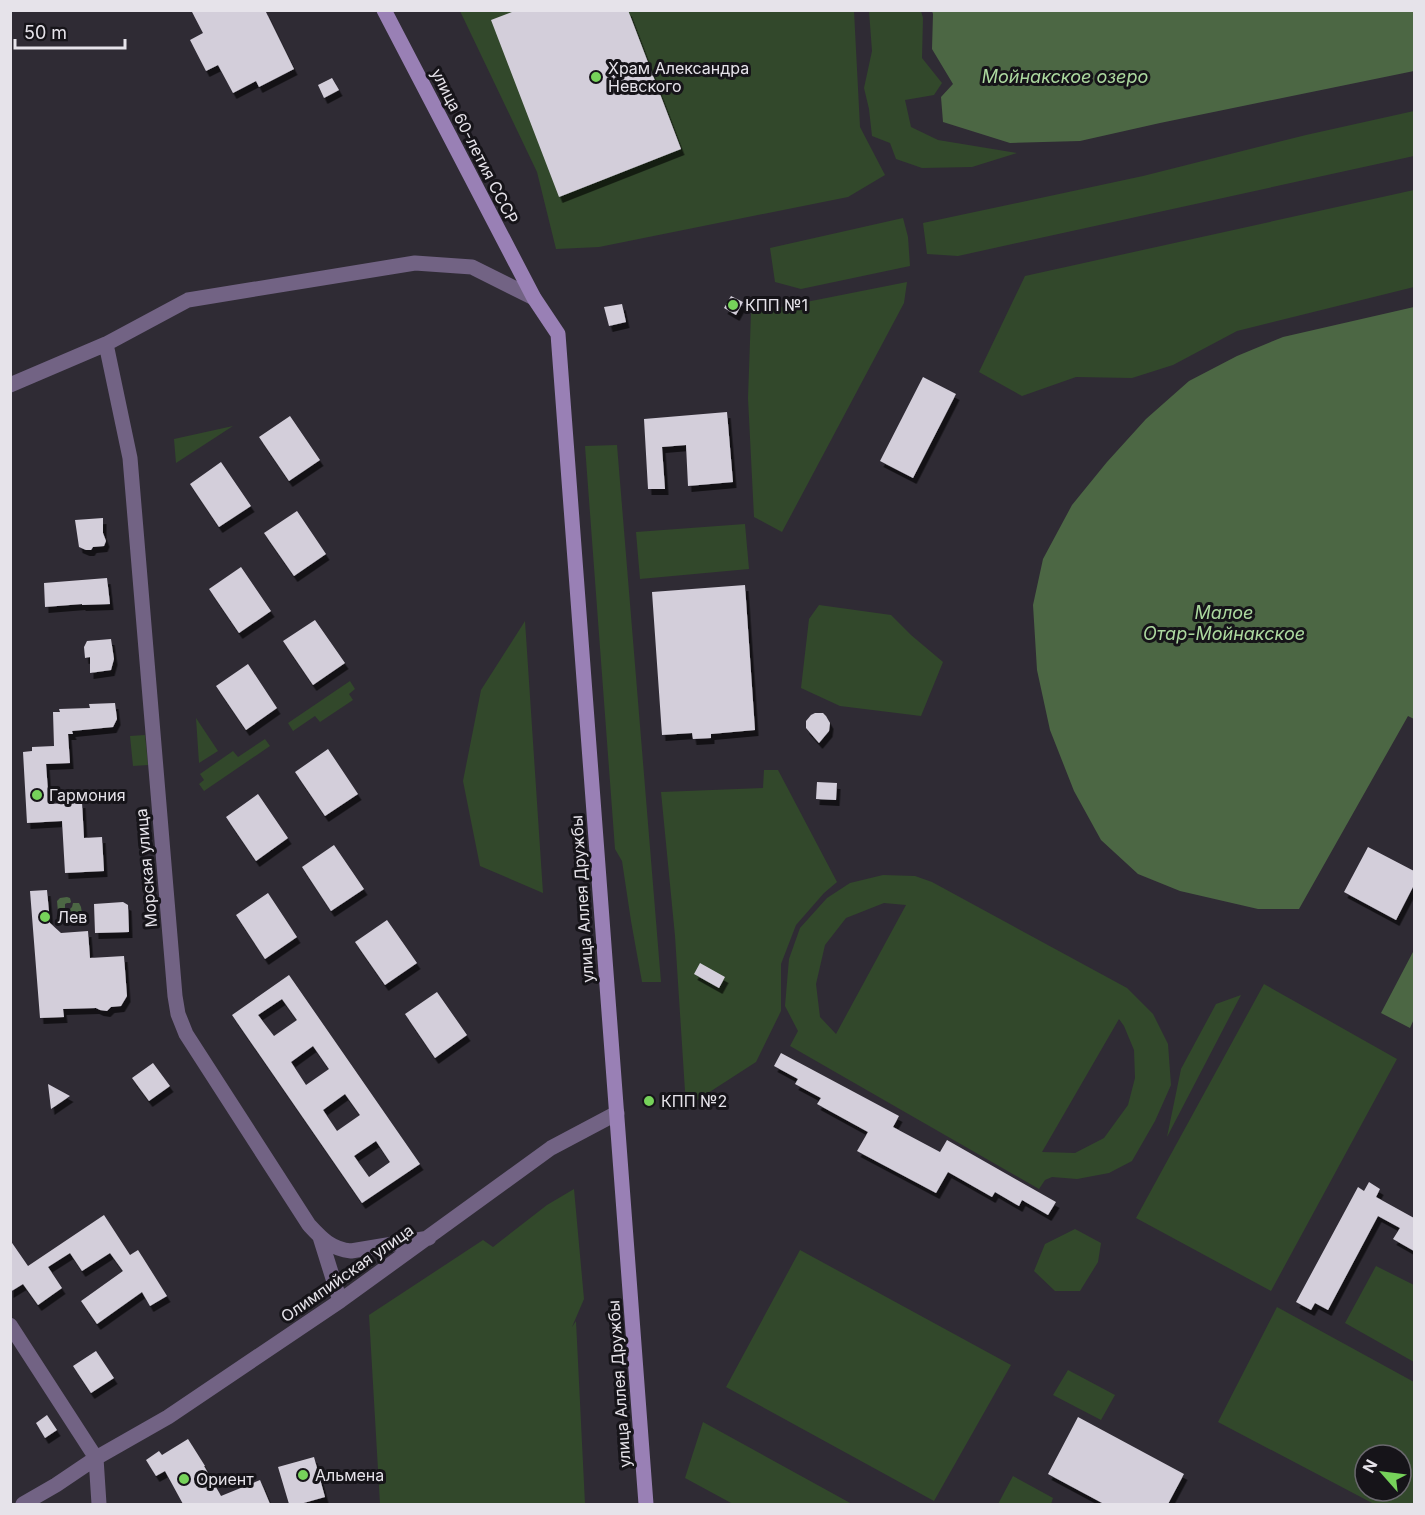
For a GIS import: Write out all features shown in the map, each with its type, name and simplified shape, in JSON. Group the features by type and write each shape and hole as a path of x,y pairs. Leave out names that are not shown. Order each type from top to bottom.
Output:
{"main road":[{"name":"улица 60-летия СССР","path":"384,10 534,298"},
{"name":"улица Аллея Дружбы","path":"534,298 558,334 646,1504"}],"street":[{"path":"10,385 106,344 188,300 415,263 472,267 534,298"},
{"name":"Морская улица","path":"106,344 130,458 178,1014 186,1034 309,1225 320,1237 340,1250 351,1251 429,1238"},
{"name":"Олимпийская улица","path":"22,1504 168,1417 340,1301 551,1149 617,1113"},
{"path":"320,1237 340,1301"},
{"path":"10,1325 96,1458 99,1504"}],"shaded area":[{"path":"460,11 854,11 860,127 885,175 848,197 599,247 556,249 537,172"},
{"path":"869,11 921,11 923,18 922,58 942,83 934,95 905,100 911,127 938,140 1017,153 972,167 922,168 896,159 890,143 872,136 864,88 872,51"},
{"path":"1414,111 1414,156 958,256 927,254 923,223 1143,176 1306,135"},
{"path":"1414,190 1414,287 1237,331 1173,365 1132,378 1076,377 1022,396 979,372 1025,276"},
{"path":"903,218 908,237 910,266 801,289 775,282 770,248"},
{"path":"907,282 904,303 782,532 754,517 748,398 751,313"},
{"path":"233,426 176,463 174,439"},
{"path":"617,445 661,982 642,982 622,861 615,849 585,446"},
{"path":"745,524 749,569 640,579 636,532"},
{"path":"819,605 891,615 943,662 921,716 840,706 801,688 809,619"},
{"path":"525,621 543,893 480,866 463,781 481,690"},
{"path":"350,681 355,689 349,694 353,700 320,722 315,716 293,731 288,723"},
{"path":"196,718 218,751 199,763"},
{"path":"145,735 148,765 133,766 130,736"},
{"path":"265,739 270,746 204,791 199,784 204,780 200,774 233,751 238,757"},
{"path":"764,770 778,770 837,882 824,893 796,925 781,964 781,1011 756,1062 691,1104 685,1091 675,936 661,792 763,788"},
{"path":"883,875 915,876 932,882 1127,988 1153,1014 1168,1044 1171,1085 1155,1121 1132,1161 1109,1173 1077,1179 1052,1177 1045,1180 1039,1189 790,1046 798,1031 785,1006 789,959 800,928 827,898 850,883","holes":["884,903 906,905 836,1034 820,1017 816,984 825,945 846,918","1119,1019 1134,1050 1135,1078 1128,1105 1104,1138 1075,1153 1042,1152"]},
{"path":"1264,984 1397,1059 1271,1291 1136,1218"},
{"path":"1241,995 1167,1137 1181,1069 1216,1004"},
{"path":"574,1189 584,1299 572,1327 576,1321 585,1504 380,1504 369,1315 483,1240 493,1247 547,1205"},
{"path":"1075,1229 1101,1243 1098,1262 1080,1291 1055,1291 1034,1271 1045,1244"},
{"path":"800,1250 1011,1365 934,1501 726,1387"},
{"path":"1376,1266 1414,1285 1414,1362 1345,1323"},
{"path":"1277,1307 1414,1382 1414,1504 1372,1503 1413,1503 1413,1443 1353,1443 1353,1493 1218,1422"},
{"path":"1068,1370 1115,1395 1101,1420 1053,1395"},
{"path":"703,1422 852,1504 733,1504 685,1478"},
{"path":"1013,1476 1053,1498 1051,1504 998,1504"}],"water":[{"name":"Мойнакское озеро","path":"932,11 1414,11 1414,71 1080,141 1010,143 943,122 941,97 953,84 932,49"},
{"name":"Малое Отар-Мойнакское","path":"1414,307 1414,719 1408,716 1299,909 1258,909 1180,891 1138,874 1101,840 1074,791 1050,730 1037,670 1033,605 1043,559 1072,505 1107,462 1146,419 1189,381 1237,356 1283,337"},
{"path":"67,897 71,902 65,904 65,908 69,910 73,903 79,903 83,920 59,923 57,901"},
{"path":"1414,950 1414,1019 1410,1028 1381,1013"}],"building":[{"path":"191,10 265,10 294,69 259,87 256,81 233,93 218,65 206,71 190,40 203,33"},
{"path":"517,10 628,10 681,149 559,197 491,20"},
{"path":"332,78 339,90 324,98 318,85"},
{"name":"КПП №1","path":"731,296 743,302 736,315 724,308"},
{"path":"622,304 626,322 609,326 604,307"},
{"path":"923,377 956,394 913,478 880,461"},
{"path":"727,412 733,482 688,486 686,445 662,447 665,489 648,489 644,419"},
{"path":"290,416 320,460 289,481 259,437"},
{"path":"221,462 251,506 219,527 190,484"},
{"path":"297,511 326,554 294,576 264,533"},
{"path":"103,518 103,533 106,541 104,546 93,547 91,550 79,547 75,520"},
{"path":"241,567 271,611 239,633 209,589"},
{"path":"107,578 110,604 45,607 44,583"},
{"path":"745,585 755,730 711,734 711,738 693,739 692,733 662,735 652,592"},
{"path":"315,620 345,663 313,685 283,641"},
{"path":"111,639 114,659 111,670 90,673 90,657 85,658 84,647 87,641"},
{"path":"248,664 277,708 246,730 216,686"},
{"path":"115,703 117,719 113,727 72,731 73,734 68,734 70,763 46,764 49,804 82,802 84,838 102,837 104,871 65,873 62,821 27,823 23,752 32,751 32,747 54,746 53,712 60,712 59,709 90,708 89,704"},
{"path":"815,713 823,713 830,723 829,731 819,743 806,728 806,721"},
{"path":"328,749 358,794 325,816 295,772"},
{"path":"817,782 837,783 836,800 816,799"},
{"path":"258,794 288,838 256,861 226,817"},
{"path":"334,845 364,889 331,911 302,867"},
{"path":"1368,847 1414,871 1414,885 1396,920 1344,892"},
{"path":"47,890 50,923 61,933 88,931 90,958 124,956 127,996 121,1006 111,1007 107,1011 96,1008 63,1009 64,1017 40,1018 30,891"},
{"path":"268,893 297,937 265,959 236,915"},
{"path":"123,902 128,905 129,932 95,933 94,904"},
{"path":"387,920 417,963 385,985 355,942"},
{"path":"700,963 725,977 719,988 694,974"},
{"path":"289,975 420,1164 362,1203 232,1015","holes":["282,999 297,1020 274,1036 258,1015","313,1046 329,1069 306,1085 291,1062","345,1094 360,1115 337,1131 323,1110","376,1141 390,1162 369,1177 354,1156"]},
{"path":"437,992 467,1035 435,1058 405,1014"},
{"path":"781,1053 899,1116 893,1127 940,1152 947,1140 1056,1202 1048,1215 1022,1200 1019,1206 995,1192 992,1197 948,1172 936,1193 857,1151 868,1132 817,1104 821,1098 795,1084 798,1079 774,1066"},
{"path":"153,1063 170,1086 149,1101 132,1078"},
{"path":"48,1084 70,1096 51,1109"},
{"path":"1369,1182 1380,1189 1376,1197 1414,1218 1414,1251 1393,1239 1400,1228 1378,1216 1328,1310 1315,1303 1311,1310 1296,1302 1358,1187 1364,1191"},
{"path":"104,1215 130,1255 138,1250 167,1296 150,1306 142,1292 97,1324 81,1301 123,1271 110,1253 82,1271 70,1253 48,1267 62,1288 38,1305 23,1284 10,1292 10,1240 28,1266"},
{"path":"96,1351 114,1378 91,1393 73,1366"},
{"path":"47,1415 57,1430 45,1438 36,1423"},
{"path":"1078,1417 1184,1474 1168,1504 1104,1504 1048,1474"},
{"path":"188,1439 221,1496 260,1480 270,1504 183,1504 165,1471 156,1476 146,1460 159,1451 162,1455"},
{"path":"314,1457 325,1497 300,1504 289,1504 278,1467"}],"place":[{"name":"Храм Александра Невского","path":"596,77"},
{"name":"КПП №1","path":"733,305"},
{"name":"Гармония","path":"37,795"},
{"name":"Лев","path":"45,917"},
{"name":"КПП №2","path":"649,1101"},
{"name":"Альмена","path":"303,1475"},
{"name":"Ориент","path":"184,1479"}]}
